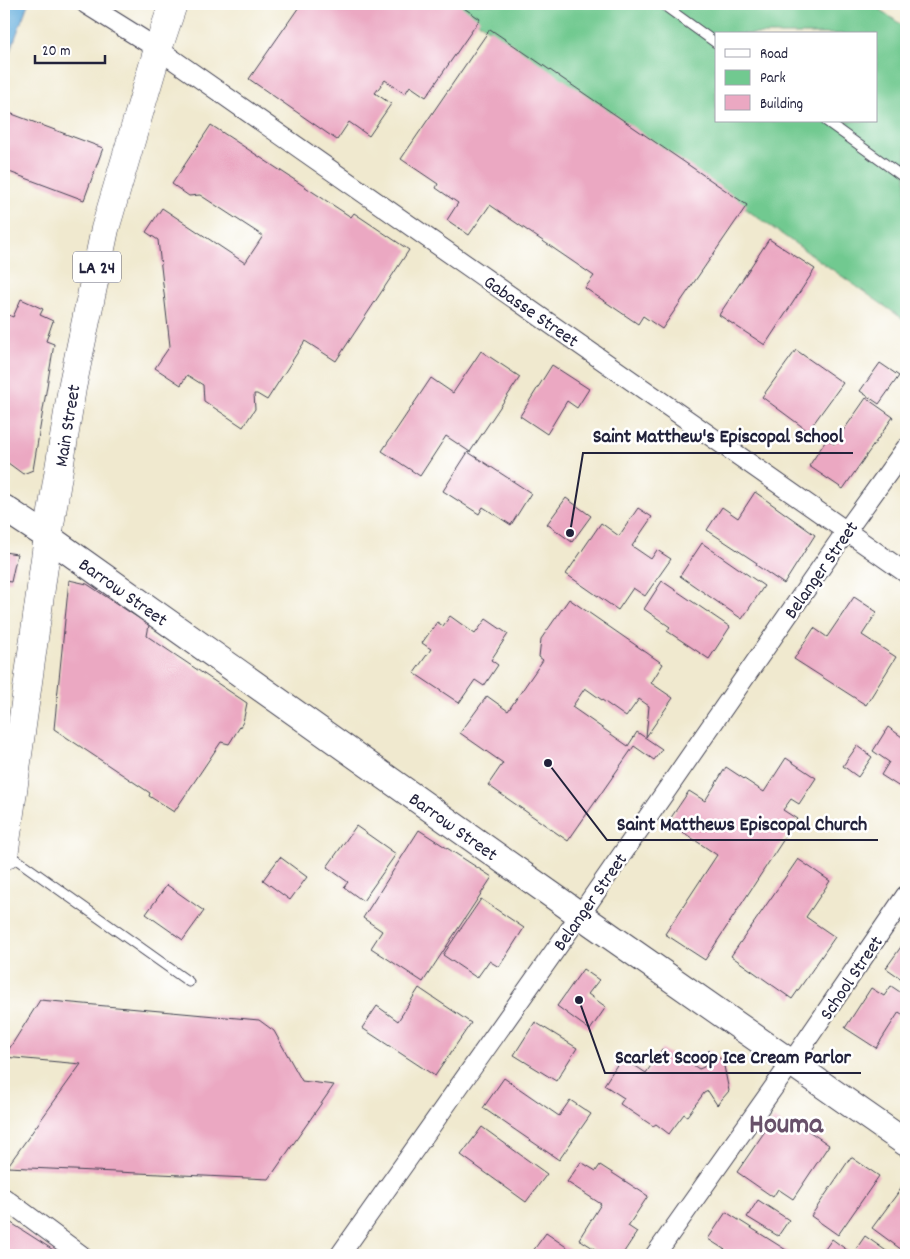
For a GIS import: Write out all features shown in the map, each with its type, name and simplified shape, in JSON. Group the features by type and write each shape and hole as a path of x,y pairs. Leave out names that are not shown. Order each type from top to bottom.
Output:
{"main road":[{"name":"Main Street","path":"4,856 48,537 72,388 105,229 173,4"},
{"name":"Barrow Street","path":"4,508 48,537 580,915 906,1143"}],"street":[{"name":"Gabasse Street","path":"86,4 158,49 906,572"},
{"name":"Belanger Street","path":"340,1255 906,448"},
{"name":"School Street","path":"655,1255 791,1063 906,895"},
{"path":"4,1198 81,1255"}],"lane":[{"path":"662,4 715,41"},
{"path":"827,122 906,178"},
{"path":"4,851 189,982"}],"green space":[{"path":"452,4 872,4 906,28 906,321"}],"water":[{"path":"4,4 28,4 4,68"}],"building":[{"path":"301,4 458,4 480,19 426,97 410,86 405,94 385,80 375,93 391,104 369,136 349,122 337,140 249,79"},
{"path":"490,29 747,205 662,329 643,316 638,324 585,288 594,276 490,205 469,235 447,220 458,203 436,188 438,184 401,159"},
{"path":"4,111 103,148 84,200 4,170"},
{"path":"211,125 351,217 354,213 409,250 336,361 305,341 267,400 254,394 255,409 243,427 204,401 203,385 187,375 181,385 155,368 170,346 158,240 146,232 162,208 245,263 263,236 200,195 189,196 172,184"},
{"path":"769,239 815,269 765,345 719,315"},
{"path":"21,299 43,309 40,315 53,321 46,341 54,344 33,470 23,474 4,460 4,313 13,317"},
{"path":"796,350 843,383 808,431 762,397"},
{"path":"481,351 520,377 470,452 446,436 420,476 382,451 431,378 453,393"},
{"path":"880,363 899,376 879,404 860,391"},
{"path":"552,365 589,389 577,408 567,401 547,434 520,416"},
{"path":"866,398 893,417 843,489 809,466 827,439 834,444"},
{"path":"468,452 531,493 511,525 483,507 479,514 443,491"},
{"path":"755,492 815,535 784,584 756,565 757,563 707,530 722,507 738,518"},
{"path":"566,498 591,516 572,542 547,524"},
{"path":"638,508 652,517 632,546 651,559 657,550 671,559 645,596 633,588 618,610 566,574 601,523 619,536"},
{"path":"702,543 764,586 742,619 680,576"},
{"path":"4,552 17,554 11,582 4,581"},
{"path":"69,580 87,584 149,625 147,636 247,703 243,722 229,744 221,742 174,812 149,796 150,793 54,729"},
{"path":"662,581 730,627 709,659 667,631 670,627 644,609"},
{"path":"854,597 877,612 862,635 896,657 866,705 794,659 814,628 827,637"},
{"path":"569,599 663,664 651,683 673,698 646,737 649,706 639,699 626,717 585,688 572,707 628,746 637,732 662,749 654,760 634,746 568,841 488,785 503,763 460,733 487,696 508,711 543,660 539,657 541,639"},
{"path":"450,616 475,634 486,619 508,634 491,660 498,665 484,686 475,680 459,703 414,673 431,649 422,643 437,622 443,626"},
{"path":"888,727 905,739 906,737 906,791 881,775 889,762 873,751"},
{"path":"857,746 872,757 858,777 843,766"},
{"path":"786,758 816,778 799,804 791,799 783,810 797,819 705,960 665,934 717,855 668,822 689,791 705,801 726,767 764,792"},
{"path":"356,826 396,854 363,901 344,887 348,882 327,867"},
{"path":"419,830 492,877 423,982 371,948 382,931 363,918"},
{"path":"280,857 307,877 290,900 263,880"},
{"path":"798,859 830,881 806,917 835,937 792,999 731,956"},
{"path":"167,885 204,911 183,940 146,914"},
{"path":"481,899 524,928 499,967 489,961 477,978 443,955"},
{"path":"903,944 906,946 906,982 886,968"},
{"path":"583,969 599,980 588,994 606,1007 590,1030 557,1006"},
{"path":"891,986 906,996 906,1017 899,1012 876,1048 845,1028 871,988 884,996"},
{"path":"419,988 471,1023 435,1076 362,1028 377,1006 398,1021"},
{"path":"40,1000 259,1020 274,1031 302,1081 334,1085 269,1179 7,1167 81,1064 4,1057"},
{"path":"535,1022 577,1048 556,1081 514,1055"},
{"path":"662,1049 676,1058 678,1055 699,1069 704,1067 709,1050 723,1061 729,1091 717,1105 708,1091 704,1093 687,1116 684,1114 669,1134 656,1124 653,1126 620,1104 624,1098 604,1085 622,1057 646,1073"},
{"path":"504,1078 559,1116 570,1100 591,1114 559,1160 483,1108"},
{"path":"774,1118 792,1131 797,1123 829,1145 793,1199 778,1189 773,1197 737,1172"},
{"path":"482,1127 547,1174 526,1202 461,1155"},
{"path":"851,1157 879,1176 838,1235 811,1216"},
{"path":"581,1162 596,1171 600,1165 648,1196 628,1226 637,1232 622,1255 604,1255 579,1239 601,1204 567,1182"},
{"path":"906,1182 906,1253 872,1228"},
{"path":"758,1200 789,1220 778,1236 747,1217"},
{"path":"726,1212 794,1255 733,1255 708,1239"},
{"path":"5,1219 61,1255 4,1255"},
{"path":"546,1233 578,1255 530,1255"},
{"path":"865,1236 892,1255 852,1255"},
{"path":"832,1239 851,1253 849,1255 821,1255"}],"place":[{"name":"Saint Matthew's Episcopal School","path":"570,533"},
{"name":"Saint Matthews Episcopal Church","path":"548,763"},
{"name":"Scarlet Scoop Ice Cream Parlor","path":"579,1000"}],"district":[{"name":"Houma","path":"786,1122"}]}
